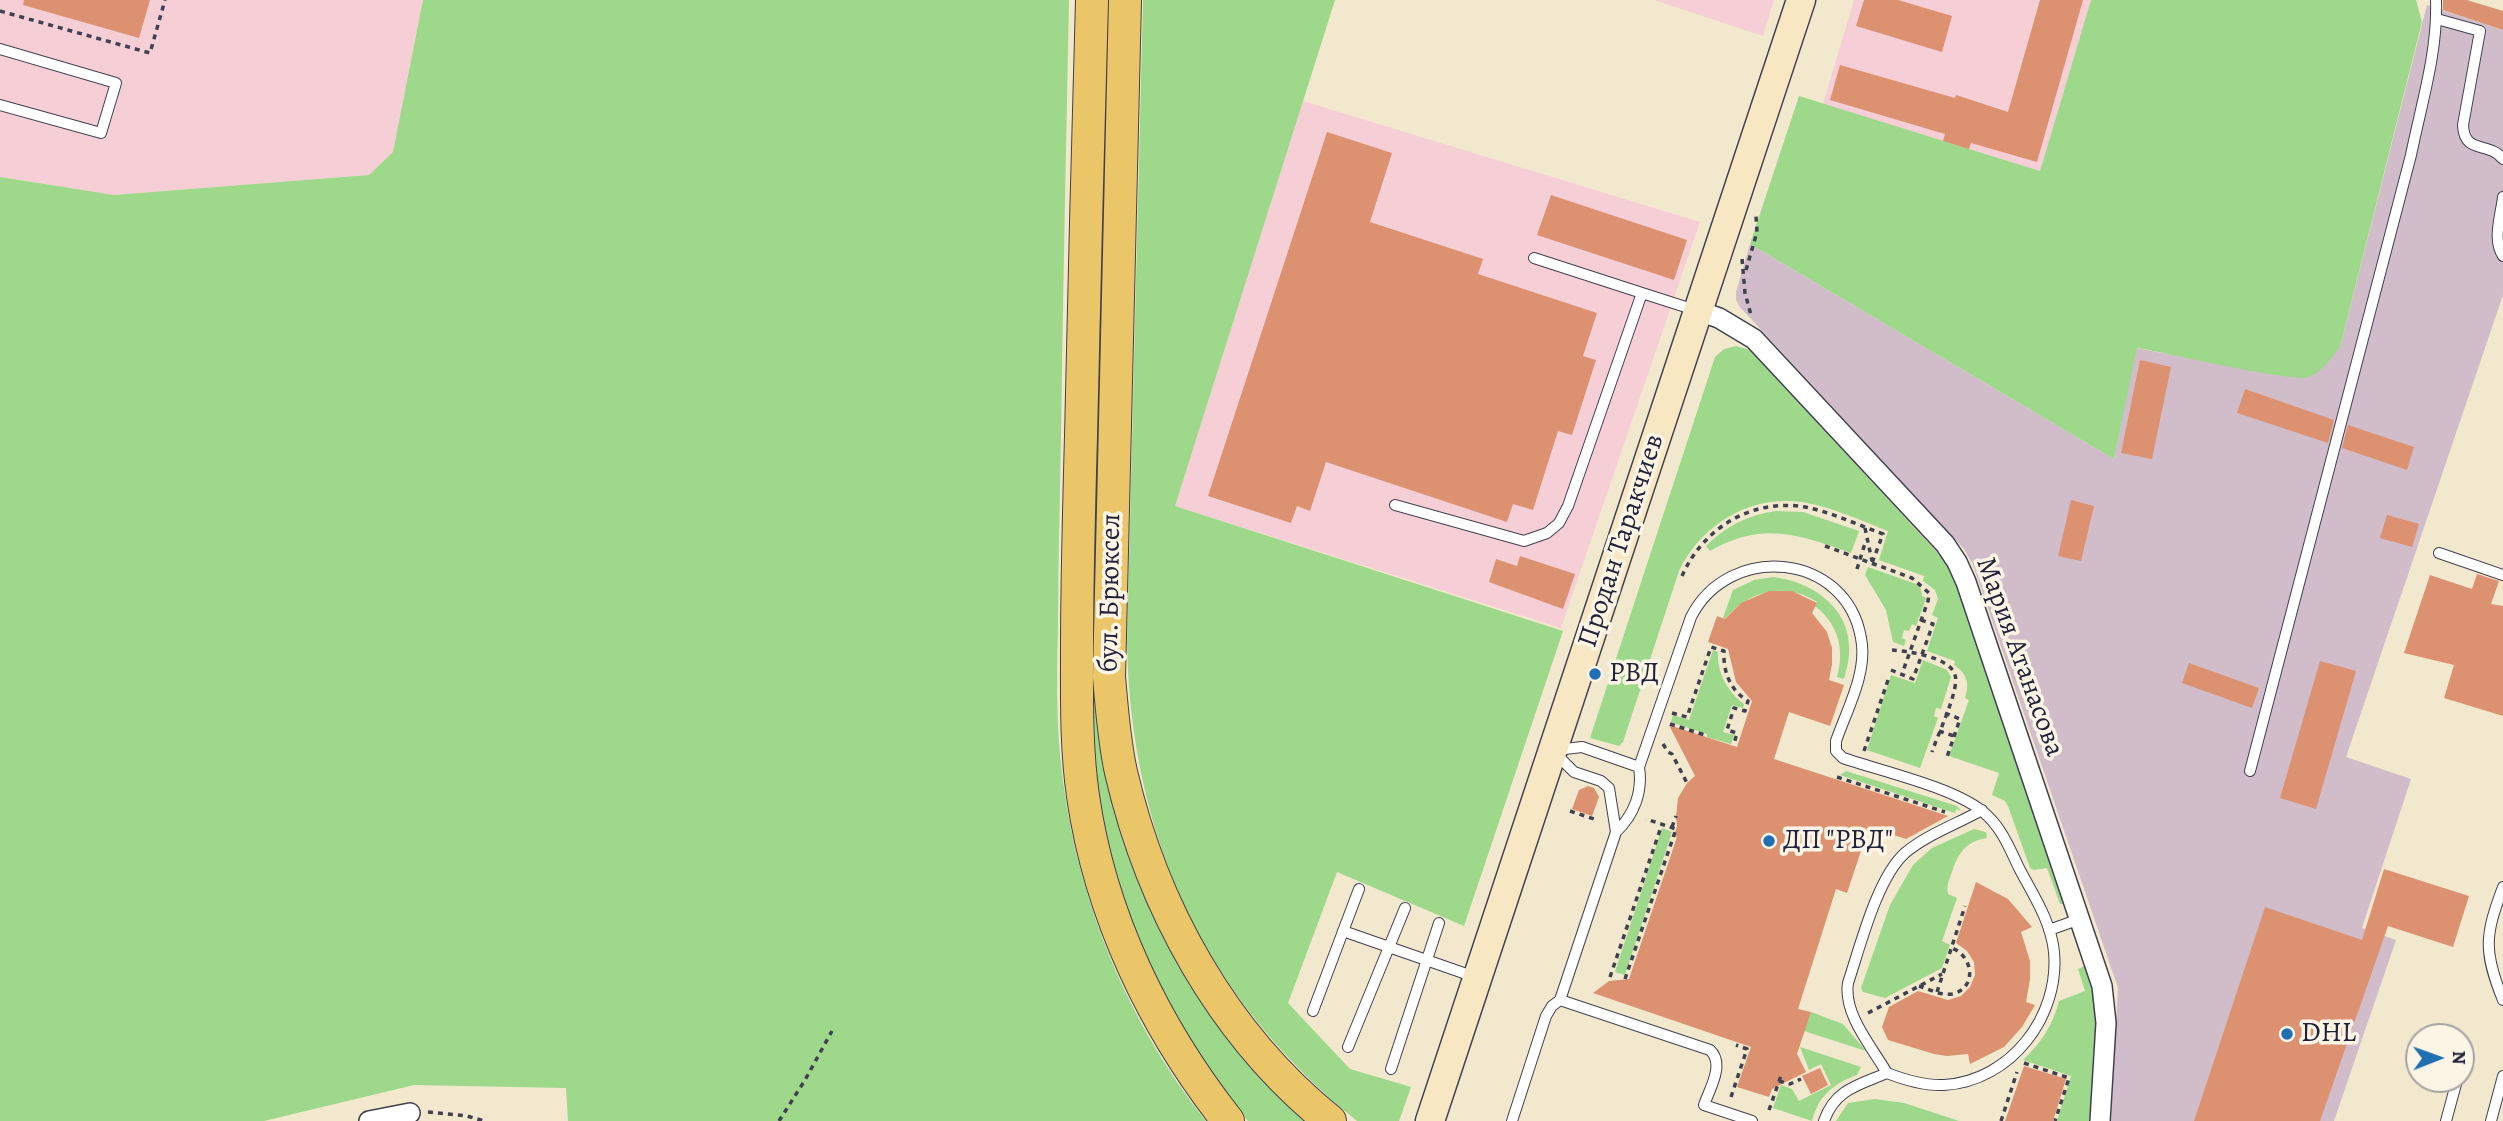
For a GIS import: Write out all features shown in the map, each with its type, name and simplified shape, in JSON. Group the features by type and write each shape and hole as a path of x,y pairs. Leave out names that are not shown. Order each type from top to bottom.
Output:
{"main road":[{"name":"бул. Брюксел","path":"1092,0 1077,594 1077,725 1083,794 1090,835 1103,883 1137,976 1172,1042 1201,1087 1228,1121"},
{"name":"бул. Брюксел","path":"1125,0 1109,677 1121,770 1136,831 1155,880 1187,947 1239,1027 1279,1074 1330,1121"}],"street":[{"name":"Продан Таракчиев","path":"1430,1121 1801,0"},
{"name":"Мария Атанасова","path":"1699,311 1719,318 1754,340 1945,544 1957,562 2102,986 2105,1004 2099,1121"},
{"path":"369,1121 410,1113"}],"lane":[{"path":"2250,771 2411,155 2437,19 2436,0"},
{"path":"2437,19 2480,31 2463,125 2464,136 2470,144 2496,152 2503,159"},
{"path":"0,49 116,83 102,133 0,105"},
{"path":"2503,197 2497,238 2503,256"},
{"path":"1534,258 1699,311"},
{"path":"1395,505 1524,541 1547,533 1559,523 1569,506 1642,293"},
{"path":"2439,553 2503,575"},
{"path":"1616,832 1626,823 1636,803 1641,778 1639,767 1697,605 1713,589 1740,572 1761,566 1784,566 1807,572 1831,586 1848,604 1862,639 1862,664 1836,741 1836,751 1839,755 1951,794 1982,810 1995,822 2049,930 2054,960 2048,1001 2036,1029 2015,1055 1982,1076 1959,1083 1924,1084 1887,1073 1839,1096 1832,1103 1824,1121"},
{"path":"1553,751 1582,747 1639,767"},
{"path":"1512,1121 1546,1016 1560,1000 1616,832 1612,793 1606,784 1574,772 1553,751"},
{"path":"1887,1073 1853,1013 1846,994 1874,905 1903,855 1982,810"},
{"path":"2503,887 2490,922 2487,942 2491,967 2503,1000"},
{"path":"1313,1011 1359,889"},
{"path":"1348,1047 1405,908"},
{"path":"2049,930 2080,919"},
{"path":"1391,1069 1439,923"},
{"path":"1343,931 1477,978"},
{"path":"1560,1000 1710,1050 1716,1056 1718,1065 1704,1105 1752,1121"},
{"path":"2491,1121 2499,1103 2503,1076"},
{"path":"2446,1121 2454,1093"}],"path":[{"path":"0,11 150,53 164,0"},
{"path":"1745,272 1758,232 1756,214"},
{"path":"1742,259 1745,293 1754,326"},
{"path":"1682,576 1690,559 1711,534 1736,517 1763,508 1805,508 1883,534 1872,563"},
{"path":"1865,528 1872,563"},
{"path":"1857,569 1867,538"},
{"path":"1825,546 1912,578 1927,589 1929,597 1902,674"},
{"path":"1891,670 1913,678 1933,624 1921,621"},
{"path":"1665,730 1670,716 1674,713 1688,717 1711,647 1724,651 1727,677 1737,692 1748,701 1745,711 1734,708 1727,730 1737,733 1734,744"},
{"path":"1892,650 1910,651 1947,664 1955,674 1955,686 1931,752"},
{"path":"1863,752 1888,680"},
{"path":"1945,713 1960,719 1947,757"},
{"path":"1668,723 1705,735"},
{"path":"1939,731 1954,736"},
{"path":"1663,737 1664,748 1672,754 1686,783"},
{"path":"1837,777 1950,814"},
{"path":"1570,811 1594,819"},
{"path":"1672,828 1676,816"},
{"path":"1610,977 1662,824 1676,829 1625,979"},
{"path":"1937,992 1965,906"},
{"path":"1919,986 1937,992 1955,993 1963,988 1969,979 1970,970 1967,960 1952,948"},
{"path":"1866,1014 1943,973"},
{"path":"779,1121 832,1031"},
{"path":"1731,1097 1747,1049 1736,1045"},
{"path":"2001,1121 2020,1062 2069,1078 2055,1121"},
{"path":"1769,1110 1782,1073"},
{"path":"1779,1081 1790,1084 1801,1079"},
{"path":"410,1113 436,1112 484,1121"}],"shaded area":[{"path":"0,0 423,0 393,153 369,175 114,195 0,177"},
{"path":"1654,0 1774,0 1763,36"},
{"path":"1854,0 2091,0 2040,171 1823,104"},
{"path":"2427,5 2503,30 2503,295 2346,757 2411,779 2362,928 2396,940 2334,1121 2111,1121 2118,988 1973,565 1964,549 1740,307 1736,292 1750,244 2114,459 2136,348 2274,374 2340,347"},
{"path":"1303,101 1700,222 1561,628 1175,506"}],"green space":[{"path":"423,0 1069,0 1057,659 1060,754 1076,852 1106,948 1126,994 1150,1038 1176,1081 1206,1121 568,1121 566,1088 414,1085 264,1121 0,1121 0,177 114,195 369,175 393,152"},
{"path":"1104,0 1111,0 1121,822 1308,1121 1248,1121 1194,1049 1170,1008 1131,919 1104,828 1096,785 1090,705"},
{"path":"1143,0 1335,0 1175,506 1563,631 1464,926 1337,872 1288,1003 1350,1069 1411,1087 1399,1121 1357,1121 1304,1073 1258,1022 1218,967 1186,909 1161,848 1143,783 1132,715 1127,644"},
{"path":"2091,0 2416,0 2422,22 2340,347 2318,371 2309,377 2298,378 2254,372 2137,348 2114,459 1750,244 1799,96 2040,171"},
{"path":"1736,346 1750,350 1945,561 1959,589 2066,904 2060,904 2047,868 2030,868 2008,806 2005,801 1992,795 1999,773 1949,756 1969,700 1965,698 1966,679 1954,665 1955,661 1927,651 1938,618 1932,615 1938,599 1935,590 1923,581 1924,576 1879,560 1888,531 1838,511 1807,503 1767,503 1749,507 1715,526 1689,554 1679,571 1623,742 1619,746 1590,738 1715,357 1724,349"},
{"path":"1776,511 1803,512 1859,531 1851,553 1797,536 1763,533 1729,542 1710,551 1706,546 1738,522"},
{"path":"1868,567 1916,584 1926,598 1916,626 1912,624 1909,631 1904,630 1904,646 1893,642 1886,610 1865,575"},
{"path":"1773,577 1787,579 1813,590 1834,607 1842,618 1849,646 1844,679 1837,677 1840,657 1838,638 1829,621 1815,606 1817,602 1792,592 1768,592 1745,602 1723,618 1733,590 1754,580"},
{"path":"1713,650 1718,652 1724,681 1744,704 1743,708 1732,705 1723,732 1734,735 1731,744 1671,722 1673,715 1689,720"},
{"path":"1923,660 1947,670 1951,677 1941,709 1936,708 1934,716 1938,718 1920,768 1867,750 1891,675 1915,683"},
{"path":"1846,771 1957,806 1961,811 1956,809 1955,813 1840,775"},
{"path":"1662,828 1672,832 1625,975 1615,972"},
{"path":"1974,829 1986,832 1987,838 1964,849 1949,880 1948,894 1957,898 1942,941 1950,945 1942,968 1885,998 1863,992 1861,988 1890,905 1913,865 1932,848"},
{"path":"2087,965 2096,1023 2090,1121 2057,1121 2071,1076 2023,1060 2046,1033 2059,1001 2085,991 2078,969"},
{"path":"1811,1012 1843,1024 1866,1051 1804,1031"},
{"path":"1800,1047 1861,1067 1857,1075 1841,1082 1823,1097 1812,1121 1773,1108 1781,1085 1792,1089 1799,1101 1831,1085 1821,1064 1809,1070"},
{"path":"1875,1099 1904,1103 1959,1121 1836,1121 1848,1103"}],"building":[{"path":"24,0 150,0 139,38 23,5"},
{"path":"1864,0 1898,0 1952,16 1942,52 1856,26"},
{"path":"2040,0 2083,0 2037,162 1971,143 1969,149 1943,141 1945,134 1830,100 1840,65 1955,98 1956,95 2008,112"},
{"path":"2443,0 2467,0 2503,11 2503,30 2443,10"},
{"path":"1327,132 1392,153 1370,222 1483,259 1478,274 1597,313 1583,356 1596,360 1572,435 1558,431 1533,510 1513,504 1507,522 1326,462 1310,511 1297,506 1291,523 1208,496"},
{"path":"1551,195 1687,240 1674,280 1537,235"},
{"path":"2140,360 2171,367 2152,459 2121,453"},
{"path":"2245,389 2334,420 2328,443 2237,413"},
{"path":"2348,425 2414,447 2407,470 2342,448"},
{"path":"2071,500 2094,506 2081,561 2058,556"},
{"path":"2387,515 2419,524 2412,547 2380,538"},
{"path":"1520,556 1575,574 1563,609 1489,582 1496,559 1517,566"},
{"path":"2477,574 2499,581 2491,604 2503,606 2503,716 2444,698 2454,665 2404,653 2430,575 2472,589"},
{"path":"1769,591 1792,591 1817,603 1812,613 1827,632 1832,648 1829,680 1844,685 1830,726 1789,712 1774,759 1948,816 1906,839 1869,827 1847,893 1836,889 1798,1009 1811,1012 1797,1054 1806,1072 1772,1089 1769,1097 1737,1087 1751,1047 1593,993 1609,981 1629,979 1677,837 1674,836 1678,798 1695,776 1669,725 1737,747 1752,701 1736,682 1728,649 1708,642 1717,616 1725,619 1741,603"},
{"path":"2320,661 2356,671 2316,809 2280,798"},
{"path":"2189,663 2259,688 2252,708 2182,683"},
{"path":"1588,786 1594,788 1599,797 1592,816 1572,809 1579,790"},
{"name":"DHL","path":"2384,869 2469,896 2453,947 2388,926 2320,1121 2194,1121 2265,907 2362,940"},
{"path":"1976,882 2008,899 2032,927 2021,932 2030,961 2026,1002 2035,1005 2022,1027 2004,1047 1970,1064 1968,1054 1934,1054 1888,1040 1882,1027 1889,1007 1918,991 1948,1000 1961,996 1970,987 1975,975 1974,962 1967,951 1956,943"},
{"path":"2024,1066 2066,1079 2053,1121 2005,1121"},
{"path":"1820,1068 1828,1085 1811,1094 1802,1076"}],"place":[{"name":"РВД","path":"1595,674"},
{"name":"ДП \"РВД\"","path":"1769,841"},
{"name":"DHL","path":"2287,1034"}]}
